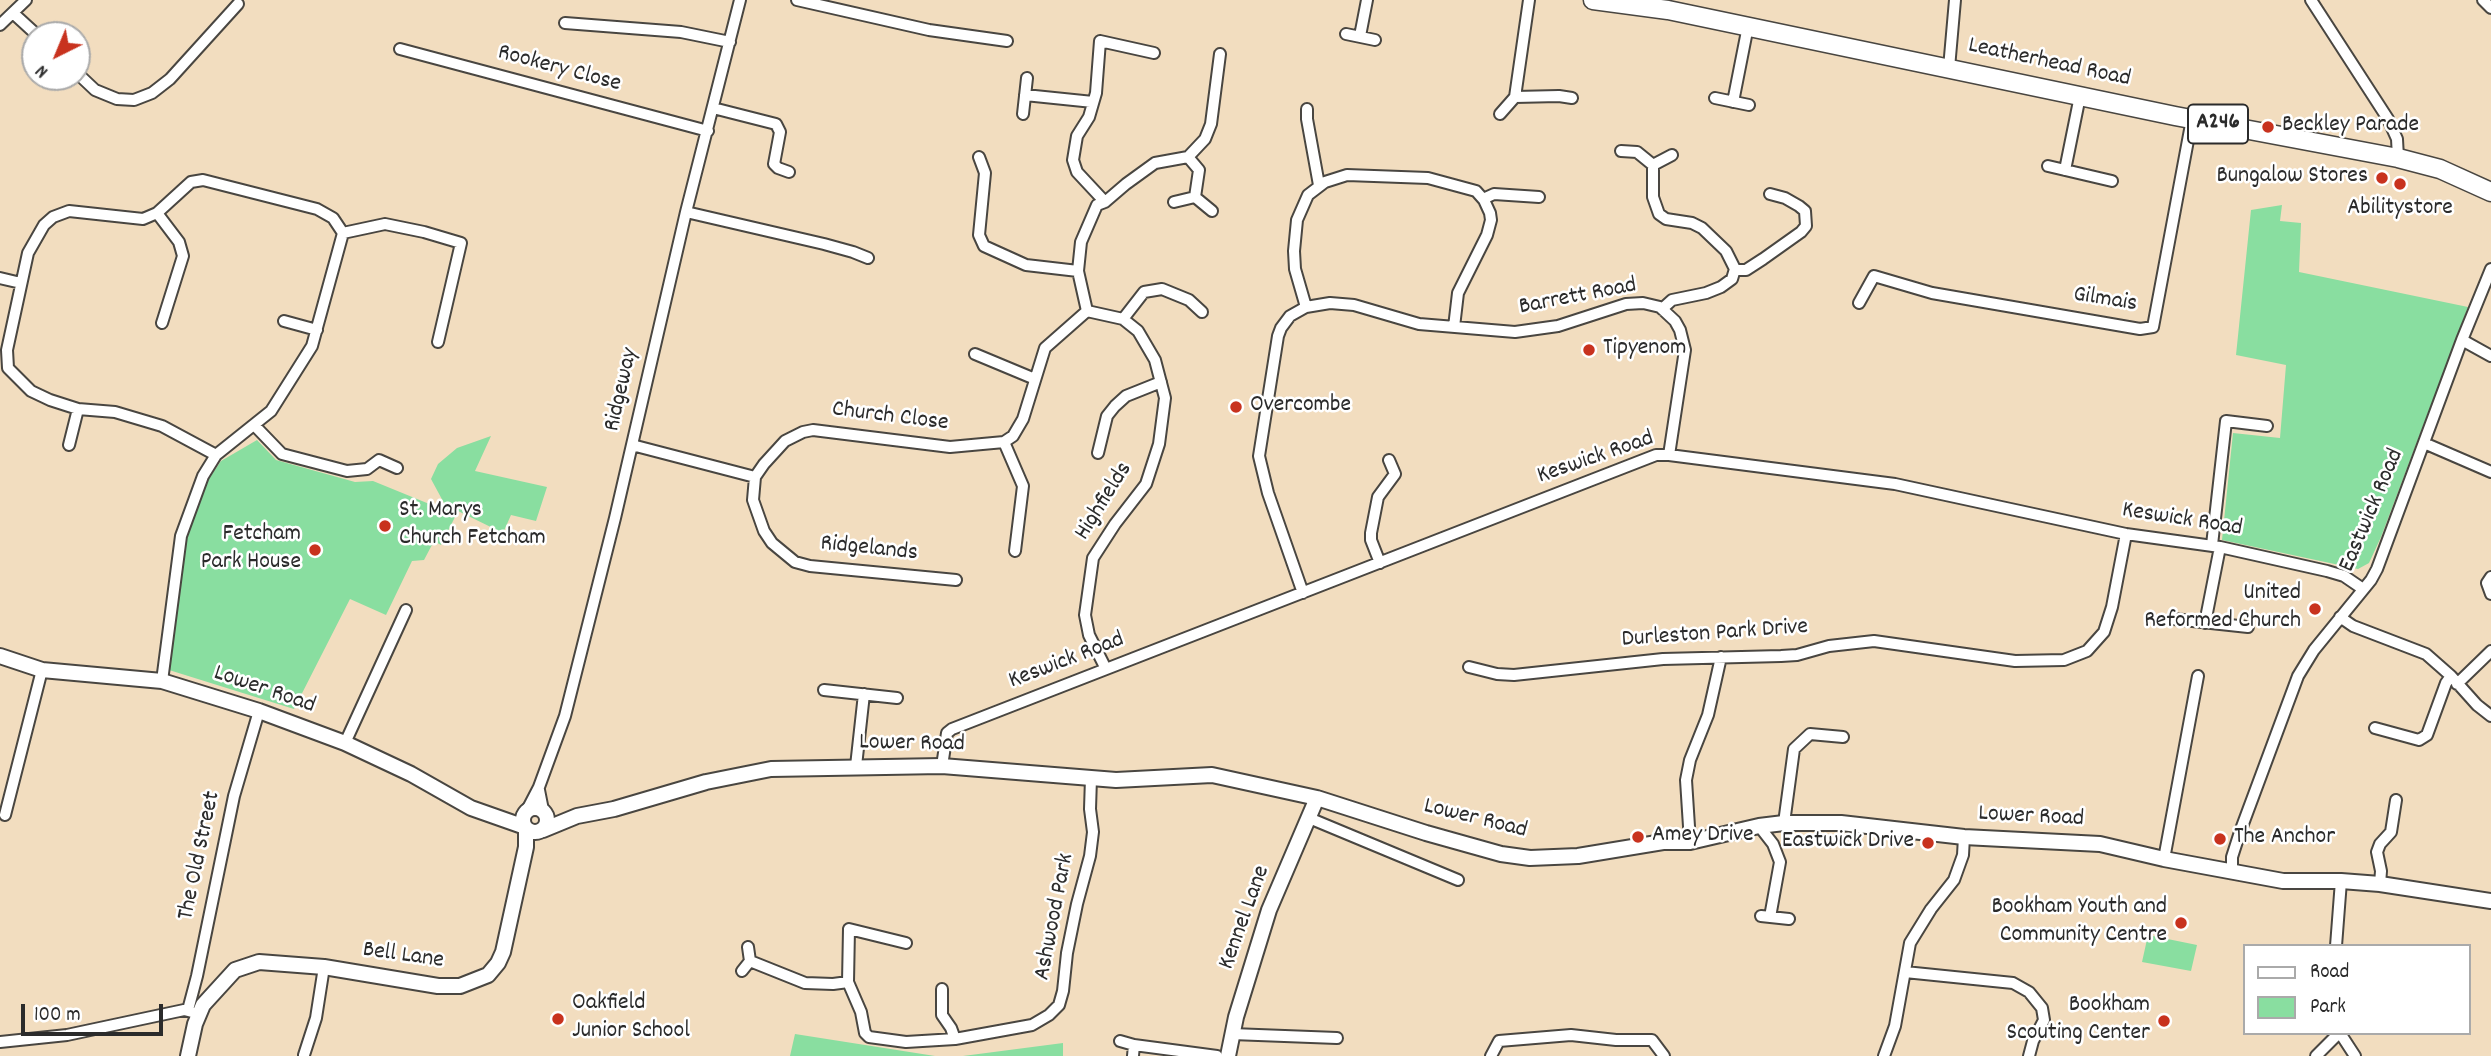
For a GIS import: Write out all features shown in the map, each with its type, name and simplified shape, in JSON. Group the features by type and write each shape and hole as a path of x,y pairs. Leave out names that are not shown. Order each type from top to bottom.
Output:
{"main road":[{"name":"Leatherhead Road","path":"1592,0 1668,10 2192,119 2398,158 2440,169 2491,192"}],"street":[{"path":"0,25 26,0"},
{"name":"Ridgeway","path":"531,823 539,788 565,716 686,212 740,0"},
{"path":"797,0 929,30 1007,41"},
{"path":"1360,36 1367,0"},
{"path":"1500,114 1515,96 1529,0"},
{"path":"1949,68 1955,0"},
{"path":"2311,0 2388,119 2397,139 2398,158"},
{"path":"2483,0 2491,8"},
{"path":"91,86 117,99 134,100 152,93 170,79 238,4"},
{"path":"13,13 22,21"},
{"path":"565,23 681,32 730,43"},
{"path":"1733,102 1748,26"},
{"path":"1346,34 1375,40"},
{"path":"1105,202 1077,172 1073,160 1077,136 1089,117 1093,102 1100,41 1154,53"},
{"name":"Rookery Close","path":"400,49 708,131"},
{"path":"1087,311 1078,271 1081,242 1097,205 1105,202 1155,163 1188,157 1205,139 1210,124 1220,54"},
{"path":"1023,114 1027,78"},
{"path":"1025,95 1093,102"},
{"path":"1515,96 1572,98"},
{"path":"2065,170 2080,96"},
{"path":"1715,98 1749,105"},
{"path":"713,108 778,126 780,132 774,164 789,172"},
{"path":"1307,108 1320,185"},
{"name":"Gilmais","path":"1859,303 1874,276 1932,293 2140,329 2153,327 2192,119"},
{"path":"1625,148 1637,152 1654,165"},
{"path":"1654,165 1672,155"},
{"path":"979,157 985,173 979,235 984,246 1026,265 1078,271"},
{"path":"1188,157 1199,170 1195,197"},
{"path":"1654,165 1653,203 1659,214 1666,219 1692,223 1702,228 1726,251 1735,270 1732,279 1721,287 1672,300 1662,309"},
{"path":"2048,166 2112,181"},
{"path":"1303,593 1266,485 1259,456 1281,328 1290,316 1306,307 1295,269 1294,237 1302,204 1308,195 1331,179 1347,175 1428,178 1471,189 1483,199 1490,213 1490,229 1458,293 1454,327"},
{"path":"216,455 162,426 115,412 78,409 31,391 4,369 28,253 44,225 69,211 144,219 157,213 191,182 204,180 317,209 332,218 343,233"},
{"path":"1483,199 1494,194 1523,190 1539,197"},
{"path":"1735,270 1746,270 1806,226 1805,211 1792,201 1770,194"},
{"path":"1174,202 1195,197"},
{"path":"1195,197 1212,211"},
{"path":"686,212 853,251 868,258"},
{"path":"157,213 179,242 183,256 162,323"},
{"path":"343,233 385,224 461,243 438,342"},
{"path":"162,681 181,536 203,476 216,455 271,411 312,346 343,233"},
{"name":"Eastwick Road","path":"2232,873 2232,857 2240,832 2298,676 2314,650 2377,569 2491,269"},
{"path":"0,278 21,283"},
{"path":"1087,311 1123,319 1144,292 1162,289 1189,300 1202,312"},
{"name":"Barrett Road","path":"1306,307 1331,303 1354,304 1405,321 1516,332 1558,326 1626,304 1650,304 1662,309 1675,321 1685,350 1670,455"},
{"path":"1014,551 1023,486 1004,442 1013,436 1019,427 1045,348 1087,311"},
{"name":"Highfields","path":"1106,669 1089,635 1085,615 1093,558 1146,484 1159,444 1166,398 1144,339 1123,319"},
{"path":"284,321 317,330"},
{"path":"2462,340 2491,356"},
{"path":"975,354 1035,379"},
{"path":"1271,375 1283,377"},
{"path":"1098,453 1107,416 1115,406 1126,396 1161,382"},
{"path":"69,445 78,409"},
{"path":"2205,623 2216,546 2226,421 2267,426"},
{"path":"255,426 282,454 348,471 368,469 379,460 397,468"},
{"name":"Church Close","path":"755,477 785,441 813,430 950,447 1004,442"},
{"path":"2424,443 2491,472"},
{"path":"632,445 755,477"},
{"name":"Keswick Road","path":"942,766 948,731 1656,455 1895,484 2126,534 2216,546 2327,571 2344,576 2363,589"},
{"path":"1380,562 1371,540 1374,512 1380,492 1398,470 1389,460"},
{"name":"Ridgelands","path":"755,477 753,500 764,531 778,549 795,562 810,566 956,580"},
{"name":"Durleston Park Drive","path":"1469,667 1514,675 1629,661 1780,656 1829,646 1874,641 2015,661 2044,662 2078,657 2096,642 2108,623 2126,534"},
{"path":"2491,577 2487,583 2491,594"},
{"path":"345,743 406,610"},
{"path":"2340,617 2353,626 2426,654 2491,716"},
{"path":"2174,619 2248,627"},
{"path":"2375,728 2419,740 2427,735 2445,683 2454,680 2491,651"},
{"name":"Lower Road","path":"0,656 42,670 162,681 259,711 345,743 411,774 454,799 499,818 531,823 614,809 706,782 771,769 942,766 1091,778 1138,779 1212,775 1317,798 1426,833 1512,856 1559,858 1663,842 1690,842 1759,826 1841,823 1964,837 2100,844 2232,873 2283,881 2380,884 2491,901"},
{"path":"1690,842 1686,780 1689,760 1708,715 1721,657"},
{"path":"5,814 42,670"},
{"path":"2164,859 2198,676"},
{"path":"824,690 897,698"},
{"path":"856,766 864,694"},
{"name":"The Old Street","path":"193,1012 197,976 234,796 259,711"},
{"path":"1784,823 1794,749 1810,734 1843,737"},
{"name":"Ashwood Park","path":"906,943 849,929 848,982 862,1012 864,1033 869,1037 913,1043 955,1039 1032,1025 1049,1015 1059,1005 1063,991 1067,953 1090,856 1093,832 1090,809 1091,778"},
{"name":"Ridgeway","path":"539,788 543,811"},
{"name":"Kennel Lane","path":"1228,1056 1232,1034 1269,911 1317,798"},
{"path":"2380,884 2381,871 2377,852 2380,844 2391,832 2396,800"},
{"name":"Lower Road","path":"531,823 536,808 558,815 578,816"},
{"path":"1309,818 1458,880"},
{"name":"Bell Lane","path":"193,1012 235,970 259,962 324,967 438,986 460,986 481,979 498,963 503,952 531,823"},
{"path":"1759,826 1773,844 1780,862 1765,916 1789,919"},
{"path":"1884,1056 1895,1026 1910,943 1931,909 1954,880 1963,855 1964,837"},
{"path":"2336,944 2341,881"},
{"path":"748,947 750,961"},
{"path":"750,961 805,982 848,982"},
{"path":"741,971 750,961"},
{"path":"304,1055 316,1018 324,967"},
{"path":"1905,972 2013,983 2029,992 2042,1008 2044,1020 2029,1056"},
{"path":"942,989 942,1015 955,1039"},
{"path":"0,1042 67,1035 193,1012 188,1056"},
{"path":"1232,1034 1337,1038"},
{"path":"1491,1056 1499,1041 1571,1035 1616,1041 1652,1040 1664,1056"},
{"path":"2316,1056 2338,1035"},
{"path":"2341,1035 2355,1056"},
{"path":"1119,1041 1134,1050 1217,1056"}],"green space":[{"path":"2282,205 2280,221 2301,223 2299,272 2468,307 2381,537 2369,563 2358,569 2222,540 2233,433 2280,438 2286,365 2236,355 2251,210"},
{"path":"491,436 475,471 547,487 536,521 511,515 503,533 458,511 441,545 434,541 424,560 412,561 386,615 350,599 294,709 169,670 187,533 206,483 221,461 257,440 276,460 355,482 373,481 444,510 444,503 431,479 438,464 457,448"},
{"path":"2148,935 2197,945 2191,971 2142,962"},
{"path":"795,1034 935,1056 790,1056"},
{"path":"1063,1043 1063,1056 963,1056"}],"place":[{"name":"Beckley Parade","path":"2268,127"},
{"name":"Bungalow Stores","path":"2382,178"},
{"name":"Abilitystore","path":"2400,184"},
{"name":"Tipyenom","path":"1589,350"},
{"name":"Overcombe","path":"1236,407"},
{"name":"St. Marys Church Fetcham","path":"385,526"},
{"name":"Fetcham Park House","path":"315,550"},
{"name":"United Reformed Church","path":"2315,609"},
{"name":"Amey Drive","path":"1638,837"},
{"name":"The Anchor","path":"2220,839"},
{"name":"Eastwick Drive","path":"1928,843"},
{"name":"Bookham Youth and Community Centre","path":"2181,923"},
{"name":"Oakfield Junior School","path":"558,1019"},
{"name":"Bookham Scouting Center","path":"2164,1021"}]}
